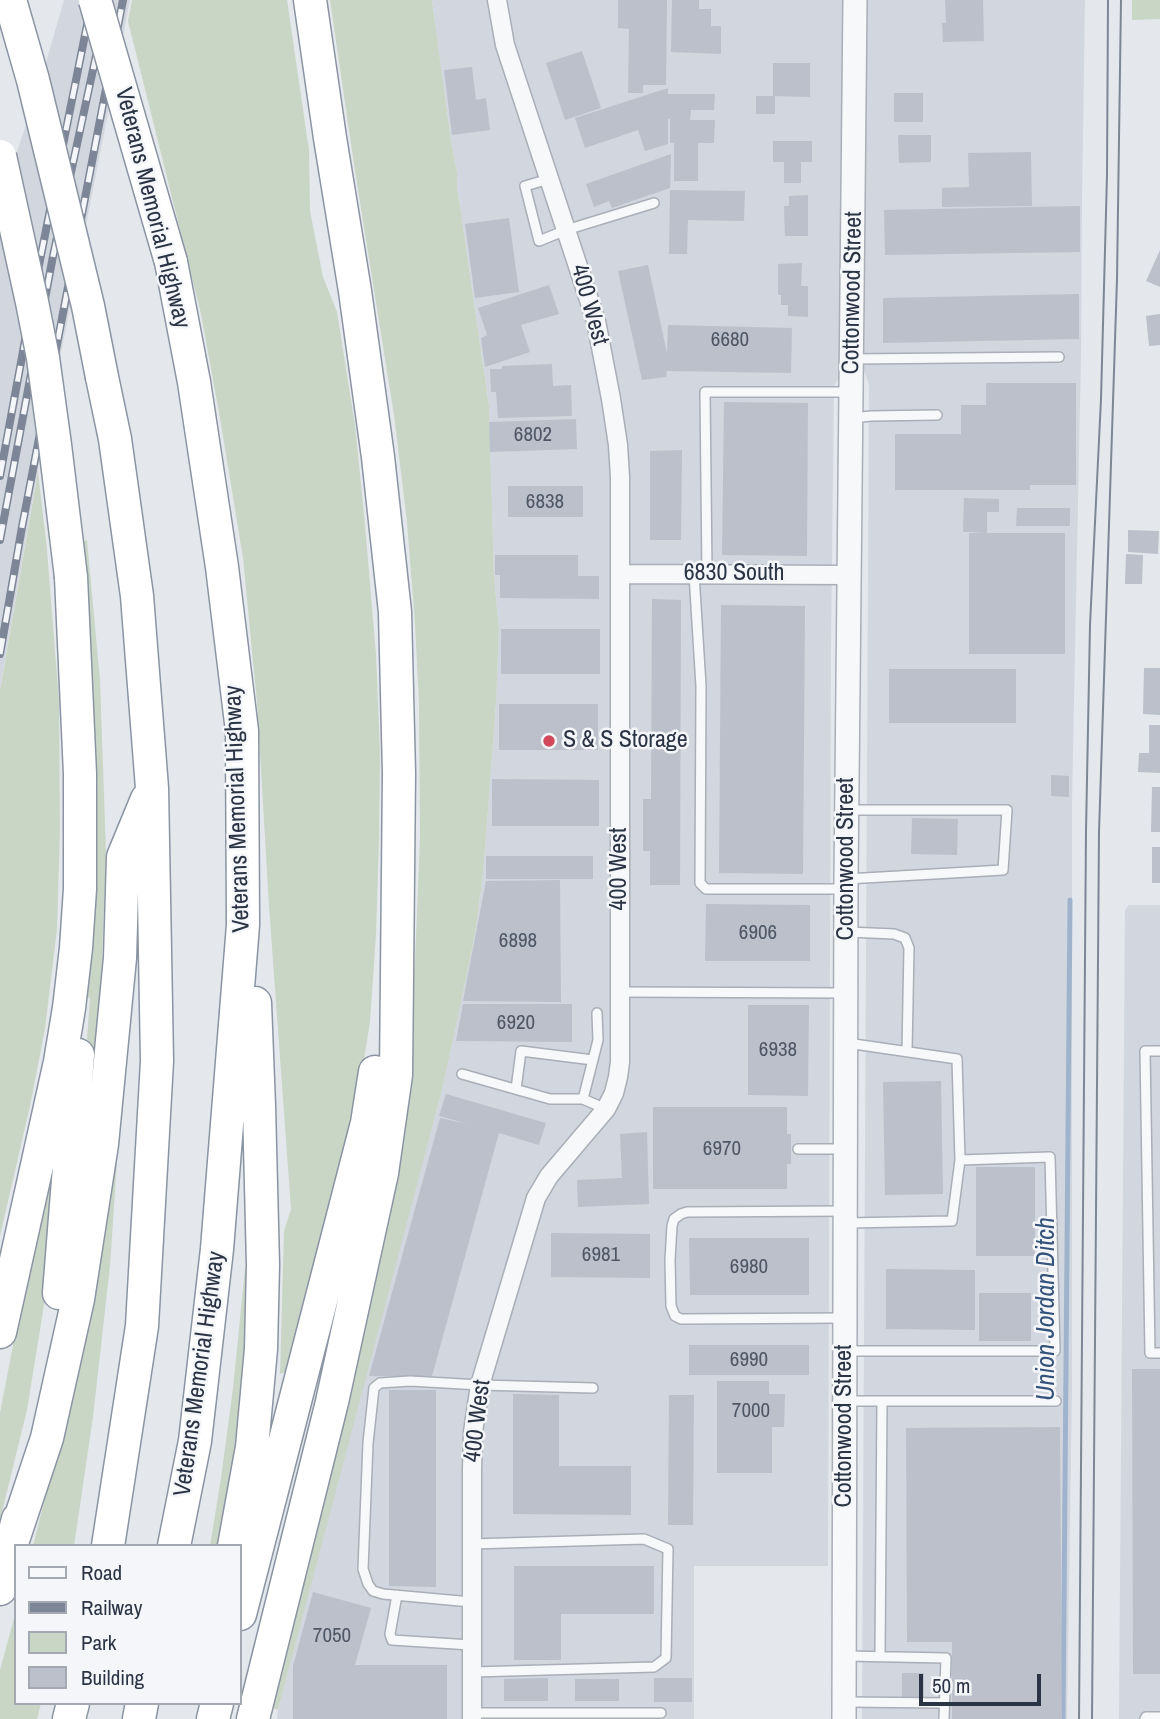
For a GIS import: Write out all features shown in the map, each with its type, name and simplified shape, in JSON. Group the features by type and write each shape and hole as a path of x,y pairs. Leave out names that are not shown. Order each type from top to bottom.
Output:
{"highway":[{"path":"10,0 40,107 88,306 115,439 137,596 152,788 157,1075 142,1326 108,1544"},
{"name":"Veterans Memorial Highway","path":"95,0 171,262 194,382 222,567 242,731 243,925 228,1130 218,1249 195,1441 174,1544"},
{"path":"253,1719 332,1402 382,1173 396,1075 400,773 395,612 379,457 310,0"},
{"path":"0,156 43,358 71,577 80,774 82,954 80,1019 61,1278 50,1367 0,1589"},
{"path":"234,1544 252,1447 261,1349 263,1275 259,1106 242,731"},
{"path":"13,1540 47,1438 78,1299 103,1131 120,958 123,857 152,788"},
{"path":"0,1332 60,1062 73,979 80,889"},
{"path":"242,1606 367,1123 399,909"}],"street":[{"name":"400 West","path":"471,1716 473,1432 480,1385 536,1198 549,1176 606,1109 614,1093 618,1077 620,992 619,466 611,399 596,321 505,45 497,0"},
{"name":"Cottonwood Street","path":"844,1711 846,810 855,0"},
{"name":"6830 South","path":"620,574 848,575"}],"lane":[{"path":"549,179 525,186 539,241 654,203"},
{"path":"852,359 1059,357"},
{"path":"846,810 1007,810 1003,870 846,884 706,890 700,884 701,574 705,392 852,392"},
{"path":"851,418 937,415"},
{"path":"846,932 894,934 905,938 909,948 907,1051"},
{"path":"620,992 846,993"},
{"path":"583,1099 598,1040 597,1013"},
{"path":"845,1318 681,1319 675,1316 671,1306 670,1272 672,1226 674,1219 681,1214 783,1211 846,1217 952,1221 960,1160 957,1059 846,1042"},
{"path":"516,1089 521,1051 593,1060"},
{"path":"1160,1051 1144,1051 1150,1353 1160,1353"},
{"path":"462,1074 550,1099 583,1099 606,1109"},
{"path":"798,1149 845,1150"},
{"path":"845,1351 1055,1351 1050,1157 960,1160"},
{"path":"471,1602 373,1591 363,1569 368,1443 374,1388 380,1383 410,1381 593,1388"},
{"path":"845,1401 1056,1401"},
{"path":"880,1656 882,1401"},
{"path":"471,1544 645,1539 668,1549 666,1658 654,1667 471,1672"},
{"path":"397,1595 390,1634 392,1640 471,1646"},
{"path":"845,1656 946,1658 944,1719"},
{"path":"844,1711 944,1703"},
{"path":"471,1716 661,1713"},
{"path":"1145,1719 1160,1717"}],"shaded area":[{"path":"64,0 130,0 36,481 0,688 0,201 39,87"},
{"path":"432,0 843,0 840,377 834,386 831,645 828,1566 694,1566 694,1719 277,1719 442,1090 475,934 483,874 499,629 494,577 489,406"},
{"path":"866,0 1085,0 1072,800 1072,1385 1067,1719 862,1719 869,385 864,370"},
{"path":"1129,905 1160,905 1160,1719 1119,1719 1125,910"}],"green space":[{"path":"132,0 287,0 309,150 310,211 323,277 337,312 355,425 376,654 380,753 376,935 370,1022 351,1141 289,1371 280,1374 284,1231 291,1209 257,702 243,558 201,314 128,21"},
{"path":"330,0 432,0 489,406 494,577 499,629 483,874 475,934 442,1090 278,1710 273,1708 331,1474 381,1244 407,1061 414,985 420,838 419,704 407,522 394,415"},
{"path":"1132,0 1160,0 1160,19 1132,20"},
{"path":"38,472 59,701 60,831 57,929 45,1029 0,1236 0,690"},
{"path":"87,540 100,680 106,853 99,1037 85,1165 84,1080 90,998 87,997 93,942 79,543"},
{"path":"116,1132 119,1132 110,1266 93,1417 74,1544 34,1544 73,1386"},
{"path":"54,1159 44,1305 27,1410 0,1520 0,1413 27,1272"},
{"path":"245,1269 254,1269 248,1395 221,1544 210,1544 221,1478"},
{"path":"14,1618 14,1705 40,1705 37,1719 0,1719 0,1670"}],"building":[{"path":"618,0 667,0 666,85 643,85 643,93 628,93 629,29 618,28"},
{"path":"672,0 699,0 699,9 711,9 711,26 721,26 721,54 671,52"},
{"path":"945,0 983,0 984,41 943,42"},
{"path":"582,51 601,108 565,120 546,63"},
{"path":"773,63 810,63 810,97 775,96 775,114 756,114 756,96 773,96"},
{"path":"472,67 476,100 486,98 490,130 452,135 444,70"},
{"path":"668,88 668,94 715,94 714,110 691,110 690,120 715,120 714,143 698,143 698,181 674,181 674,143 670,143 670,119 668,144 645,151 638,130 585,148 575,118"},
{"path":"894,93 923,93 923,122 894,122"},
{"path":"898,135 931,135 931,162 899,163"},
{"path":"773,141 812,141 812,162 801,162 801,183 784,183 784,162 773,162"},
{"path":"1031,152 1032,206 942,207 942,188 969,187 968,153"},
{"path":"671,154 670,188 612,208 609,201 594,207 586,184"},
{"path":"670,190 745,191 744,221 688,220 687,254 669,254"},
{"path":"808,195 808,236 785,236 784,206 789,206 789,196"},
{"path":"1080,206 1080,252 885,255 884,210"},
{"path":"509,218 519,292 475,298 465,224"},
{"path":"1160,250 1160,287 1146,281"},
{"path":"802,263 801,286 808,286 808,317 788,316 788,305 781,305 781,295 778,295 778,264"},
{"path":"648,265 667,353 668,325 792,328 791,373 667,371 666,377 642,380 618,271"},
{"path":"549,285 559,314 521,325 530,352 485,367 481,338 487,335 478,308"},
{"path":"1079,294 1079,339 883,343 883,298"},
{"path":"1160,314 1160,345 1149,346 1146,316"},
{"path":"552,364 553,386 571,385 572,416 498,418 496,392 491,392 490,369"},
{"path":"986,383 1076,383 1076,485 1030,485 1030,490 895,490 895,434 961,434 961,405 986,405"},
{"path":"724,402 808,403 807,556 722,555"},
{"path":"576,419 577,449 490,452 489,422"},
{"path":"682,450 681,540 650,540 650,451"},
{"path":"508,486 583,486 583,517 508,517"},
{"path":"964,498 999,499 999,512 987,512 987,533 1065,533 1065,654 969,654 969,533 984,532 963,532"},
{"path":"1017,508 1070,508 1070,526 1016,526"},
{"path":"1128,530 1159,531 1158,554 1128,552"},
{"path":"1126,554 1143,555 1142,584 1125,584"},
{"path":"495,555 578,555 578,576 599,576 599,599 500,598 500,575 495,575"},
{"path":"652,599 681,600 680,885 650,885 650,851 643,851 643,799 651,799"},
{"path":"721,605 805,606 803,874 719,873"},
{"path":"501,629 600,629 600,674 501,674"},
{"path":"1144,668 1160,668 1160,715 1143,714"},
{"path":"889,669 1016,669 1016,723 889,723"},
{"path":"499,704 598,704 598,750 499,750"},
{"path":"1149,725 1160,725 1160,773 1138,772 1139,753 1149,753"},
{"path":"1051,775 1069,776 1069,797 1051,796"},
{"path":"492,779 599,780 599,826 492,826"},
{"path":"1152,787 1160,787 1160,832 1151,832"},
{"path":"912,818 958,819 957,855 911,854"},
{"path":"1152,847 1160,847 1160,883 1152,883"},
{"path":"486,856 593,856 593,879 486,879"},
{"path":"560,880 561,1002 463,1001 486,881"},
{"path":"706,904 810,905 810,961 705,961"},
{"path":"463,1004 572,1004 572,1042 456,1041"},
{"path":"748,1005 809,1005 808,1096 748,1095"},
{"path":"941,1081 943,1194 885,1195 883,1082"},
{"path":"446,1094 546,1123 539,1145 499,1133 432,1376 369,1376 440,1118 468,1124 439,1116"},
{"path":"653,1107 787,1107 787,1134 791,1134 791,1164 787,1164 787,1189 653,1189"},
{"path":"647,1132 649,1204 578,1207 577,1180 622,1178 620,1134"},
{"path":"976,1167 1035,1167 1035,1256 976,1256"},
{"path":"551,1233 650,1234 650,1278 551,1277"},
{"path":"689,1238 809,1238 809,1295 690,1295"},
{"path":"886,1269 975,1270 975,1330 886,1329"},
{"path":"979,1293 1031,1293 1031,1341 979,1341"},
{"path":"689,1345 809,1345 809,1375 689,1375"},
{"path":"1132,1369 1160,1369 1160,1674 1133,1674"},
{"path":"717,1381 769,1381 769,1394 785,1394 784,1427 772,1427 772,1473 717,1473"},
{"path":"389,1390 436,1390 436,1587 389,1586"},
{"path":"513,1394 559,1395 559,1466 631,1466 631,1515 513,1514"},
{"path":"669,1395 694,1395 693,1525 668,1525"},
{"path":"1060,1427 1062,1719 952,1719 952,1642 907,1642 906,1428"},
{"path":"514,1566 654,1566 654,1614 561,1614 561,1660 514,1660"},
{"path":"313,1592 371,1608 355,1665 447,1665 447,1719 293,1719 293,1666"},
{"path":"902,1673 924,1673 924,1697 902,1697"},
{"path":"548,1678 548,1701 504,1701 504,1679"},
{"path":"654,1678 692,1678 692,1702 654,1702"},
{"path":"575,1679 619,1679 619,1701 575,1701"}],"waterway":[{"name":"Union Jordan Ditch","path":"1063,1719 1070,900"}],"tram line":[{"path":"1079,1719 1086,831 1090,625 1101,399 1107,175 1108,0"},
{"path":"1092,1719 1099,832 1117,279 1121,0"}],"railway":[{"path":"0,476 92,0"},
{"path":"0,540 53,256 108,0"},
{"path":"0,654 123,0"}],"place":[{"name":"S & S Storage","path":"549,741"}]}
